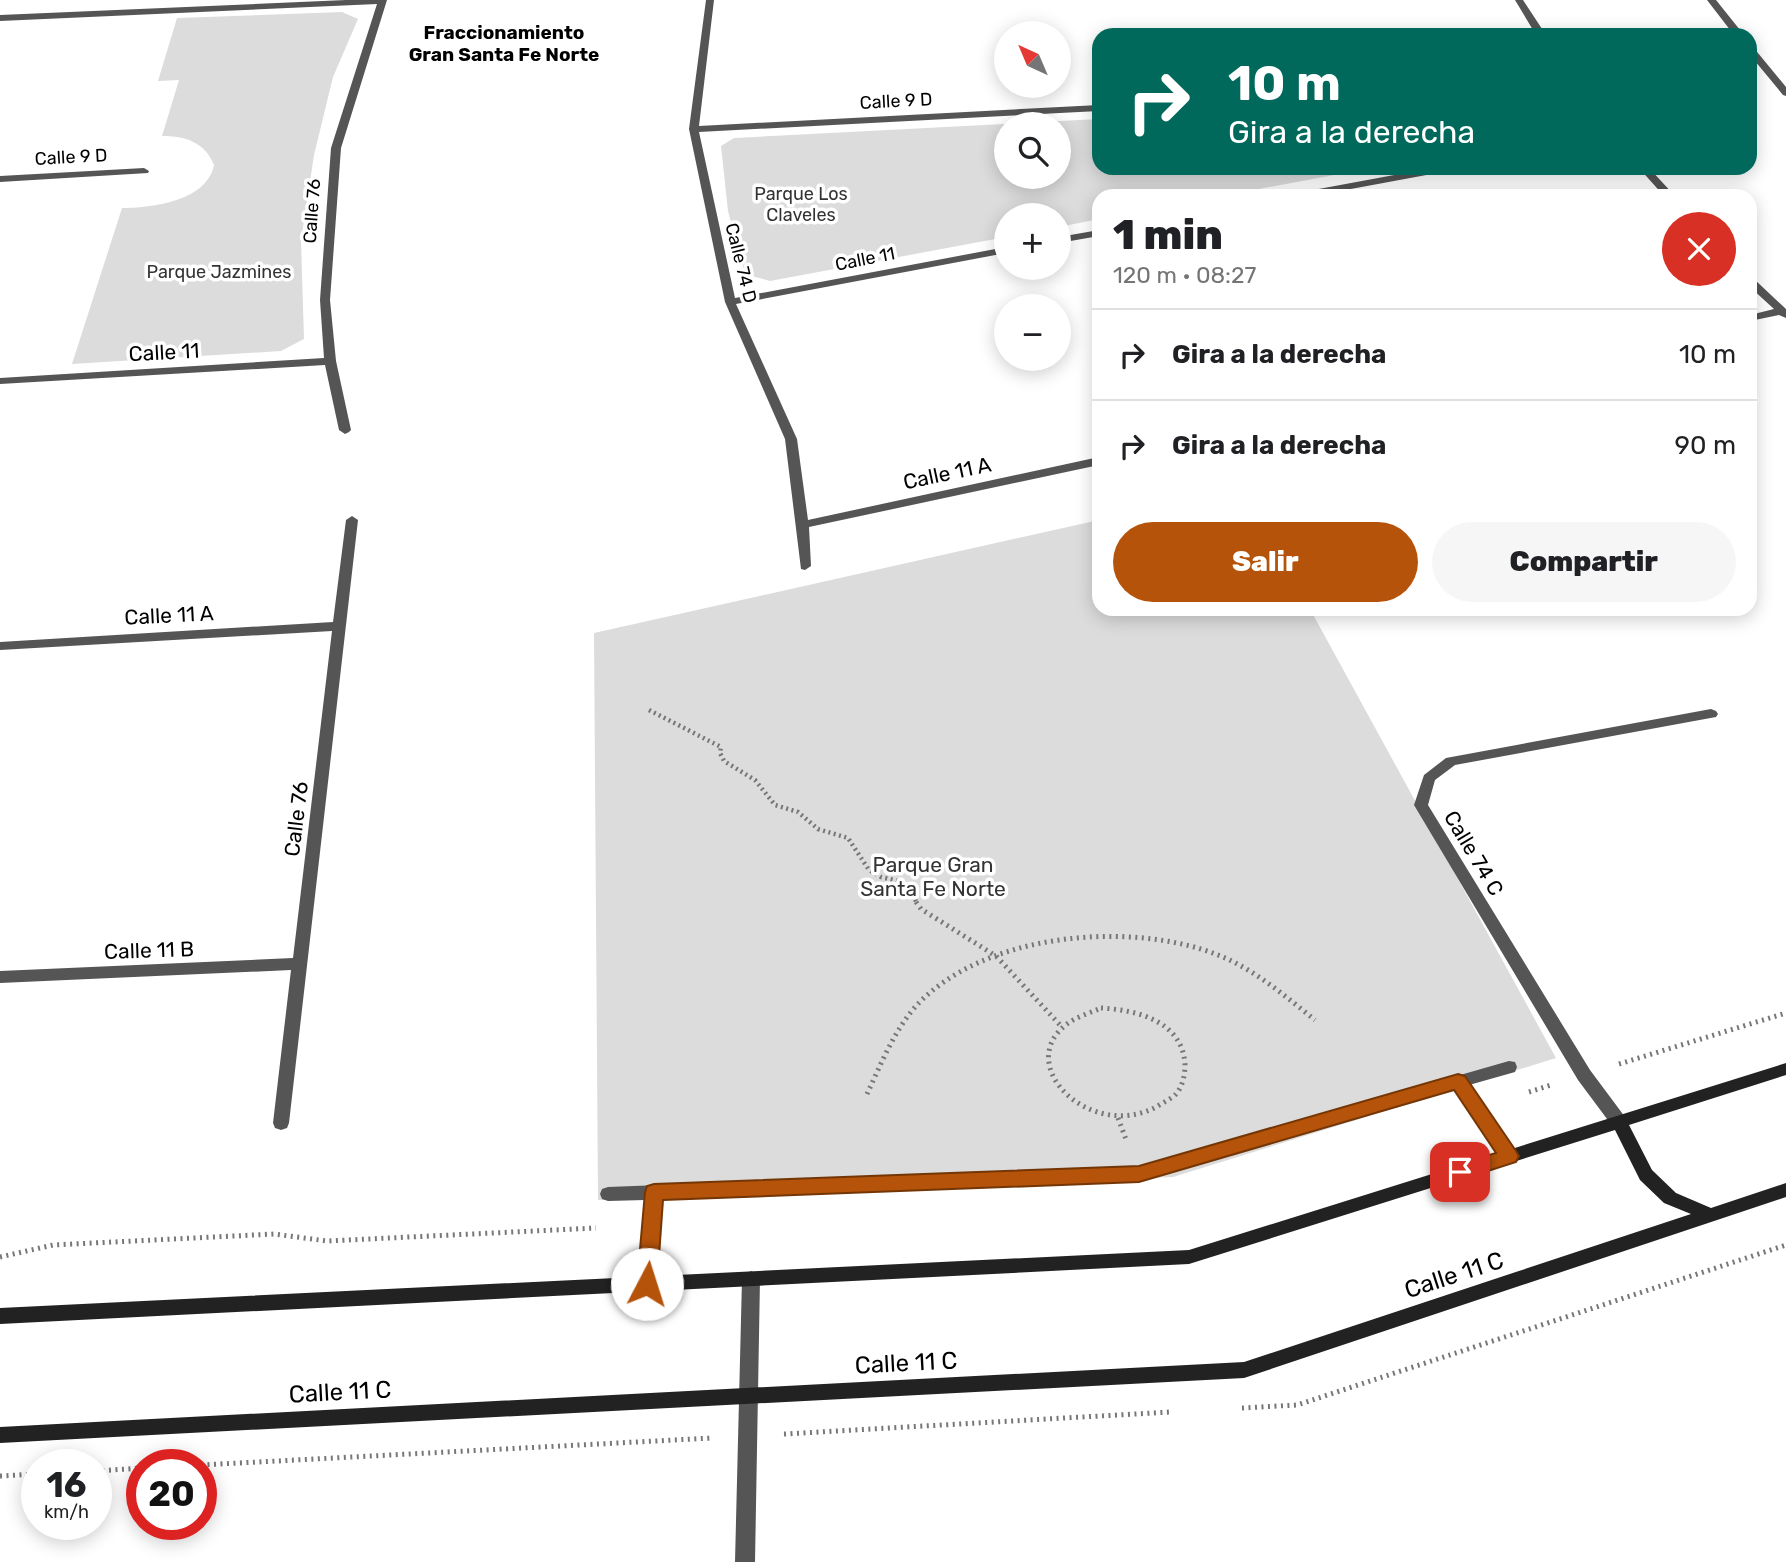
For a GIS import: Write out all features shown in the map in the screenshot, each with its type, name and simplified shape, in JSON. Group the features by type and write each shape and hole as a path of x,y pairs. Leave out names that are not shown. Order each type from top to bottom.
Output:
{"main road":[{"path":"0,1317 1189,1257 1786,1069"},
{"path":"1619,1122 1646,1175 1670,1198 1711,1215"},
{"name":"Calle 11 C","path":"0,1435 1244,1370 1786,1190"}],"street":[{"path":"0,18 383,0"},
{"name":"Calle 76","path":"345,430 330,361 324,300 336,148 383,0"},
{"name":"Calle 74 D","path":"710,0 694,129 730,302 791,439 803,526 805,566"},
{"path":"1519,0 1537,28"},
{"path":"1711,0 1733,28"},
{"path":"1757,57 1786,93"},
{"name":"Calle 9 D","path":"694,129 1092,108"},
{"name":"Calle 9 D","path":"0,179 144,171"},
{"path":"1335,189 1410,175"},
{"path":"1650,175 1664,189"},
{"path":"1071,238 1092,234"},
{"name":"Calle 11","path":"730,302 994,252"},
{"path":"1757,288 1784,313"},
{"path":"1757,317 1784,313"},
{"name":"Calle 11","path":"0,381 330,361"},
{"name":"Calle 11 A","path":"803,526 1092,463"},
{"name":"Calle 76","path":"281,1123 352,520"},
{"name":"Calle 11 A","path":"0,646 340,626"},
{"name":"Calle 74 C","path":"1619,1122 1584,1075 1421,805 1429,778 1451,761 1711,714"},
{"name":"Calle 11 B","path":"0,977 299,964"},
{"path":"608,1194 1139,1174 1509,1067"},
{"path":"1458,1081 1509,1156"},
{"path":"647,1284 654,1192"},
{"path":"745,1562 749,1436 746,1396 751,1279"}],"path":[{"path":"649,710 721,747 720,753 724,761 755,780 775,804 798,812 818,829 848,838 869,870 881,877 898,881 907,888 921,909 996,956 1061,1026"},
{"path":"867,1094 893,1039 923,999 960,970 996,956 1053,942 1100,937 1183,943 1218,955 1255,975 1315,1020"},
{"path":"1101,1008 1123,1008 1146,1014 1164,1025 1178,1040 1186,1058 1185,1076 1177,1093 1162,1107 1142,1115 1118,1118 1093,1114 1070,1101 1055,1084 1048,1064 1050,1044 1061,1026 1080,1014 1101,1008"},
{"path":"0,1476 21,1475"}],"green space":[{"name":"Parque Jazmines","path":"342,12 358,19 333,77 314,155 301,241 304,339 281,351 72,364 122,208 162,204 190,194 201,187 214,165 205,151 193,142 179,137 162,136 179,80 158,81 177,18"},
{"name":"Parque Los Claveles","path":"1092,119 1092,175 1334,175 1259,189 1092,189 1092,220 1071,225 1071,203 994,203 994,239 770,281 745,274 728,211 721,146 734,138 994,124 994,189 1071,189 1071,120"},
{"name":"Parque Gran Santa Fe Norte","path":"1092,522 1092,616 1314,616 1556,1058 1173,1177 598,1200 594,633"}],"district":[{"name":"Fraccionamiento Gran Santa Fe Norte","path":"504,43"}],"route":[{"path":"647,1284 654,1192 1139,1174 1458,1081 1509,1156 1460,1172"}]}
